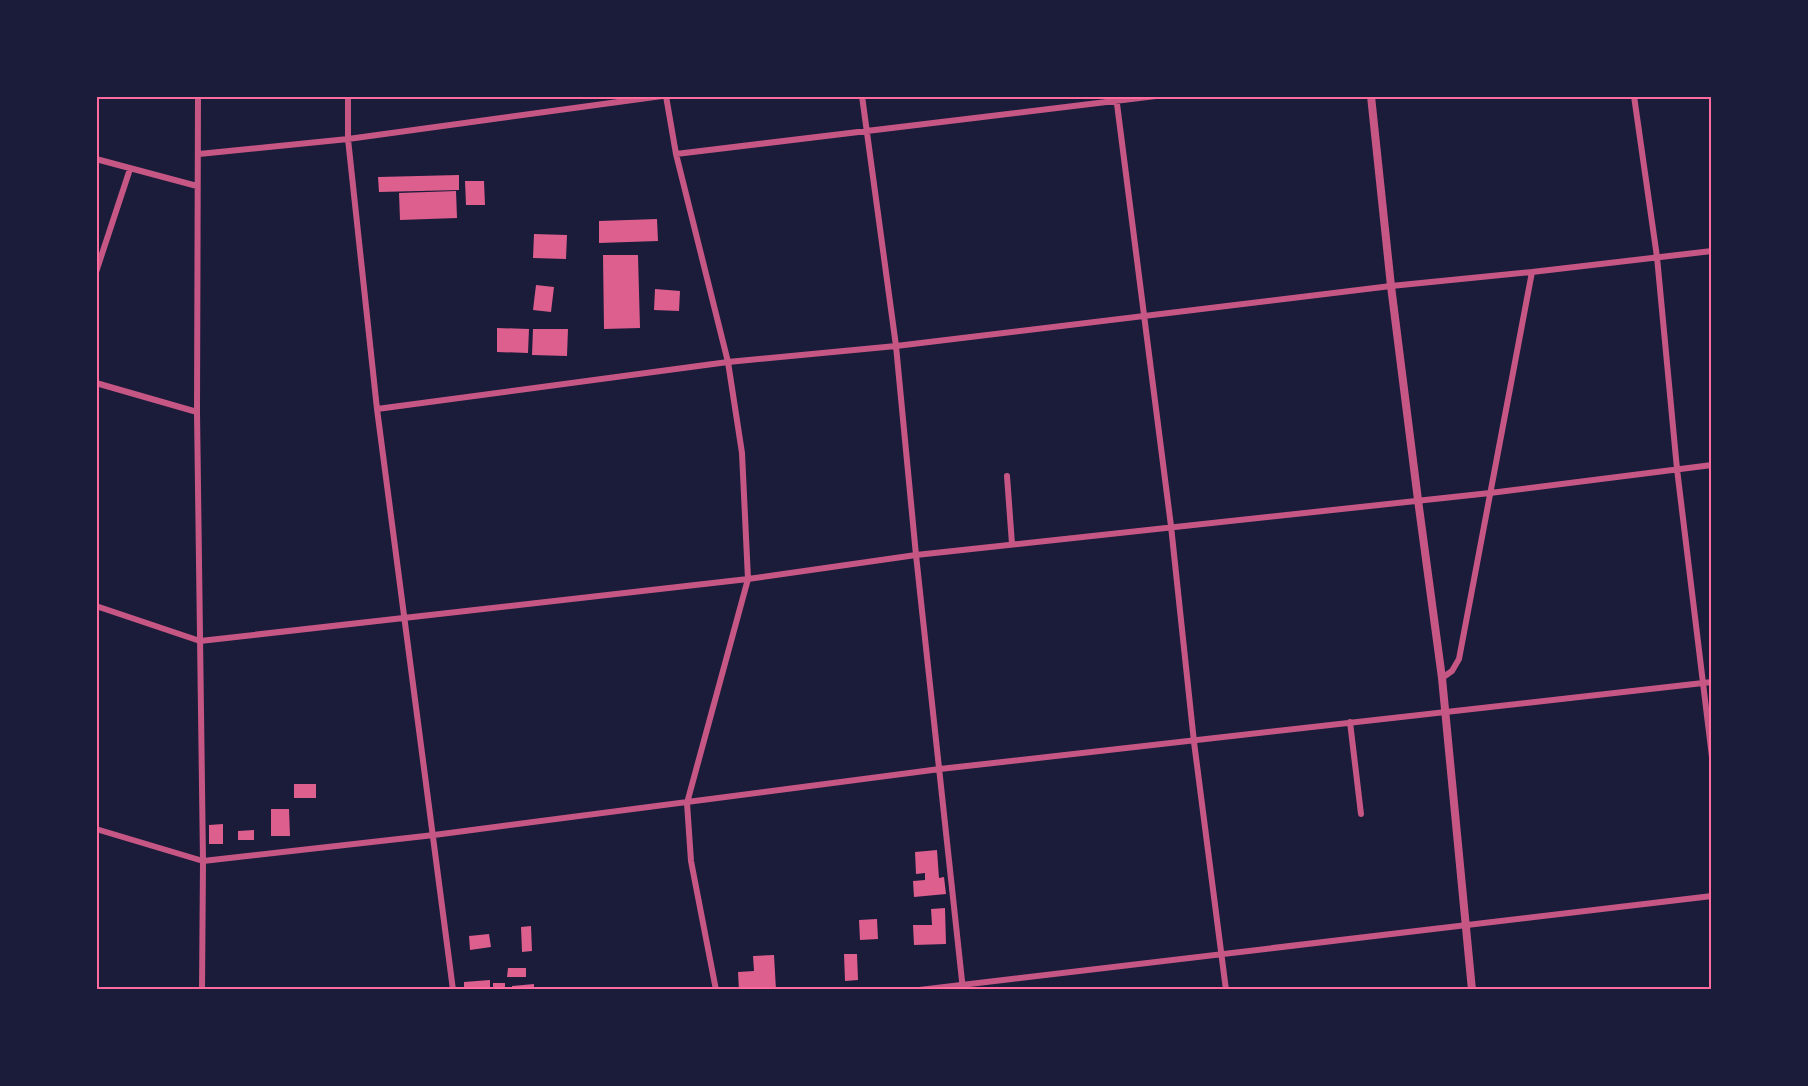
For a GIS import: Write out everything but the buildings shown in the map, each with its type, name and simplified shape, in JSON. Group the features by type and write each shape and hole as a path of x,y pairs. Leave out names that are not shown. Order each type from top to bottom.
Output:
{"street":[{"path":"198,96 202,990"},
{"path":"348,96 348,139 377,409 453,990"},
{"path":"199,154 348,139 664,96 676,154 728,362 742,453 748,579 687,803 691,861 716,990"},
{"path":"862,96 896,346 916,555 963,987"},
{"path":"676,154 1116,98 1156,96"},
{"path":"1371,96 1391,286 1442,678 1472,990"},
{"path":"1634,96 1657,256 1677,469 1712,757"},
{"path":"1116,98 1171,526 1194,742 1226,990"},
{"path":"96,159 197,186"},
{"path":"96,272 130,169"},
{"path":"377,409 728,362 896,346 1391,286 1712,251"},
{"path":"1442,678 1452,671 1459,659 1532,272"},
{"path":"96,383 198,412"},
{"path":"96,606 200,641 748,579 916,555 1490,493 1712,465"},
{"path":"1007,476 1012,544"},
{"path":"96,829 203,861 434,835 940,769 1712,682"},
{"path":"1350,722 1361,814"},
{"path":"919,990 963,987 1222,953 1712,896"}]}
